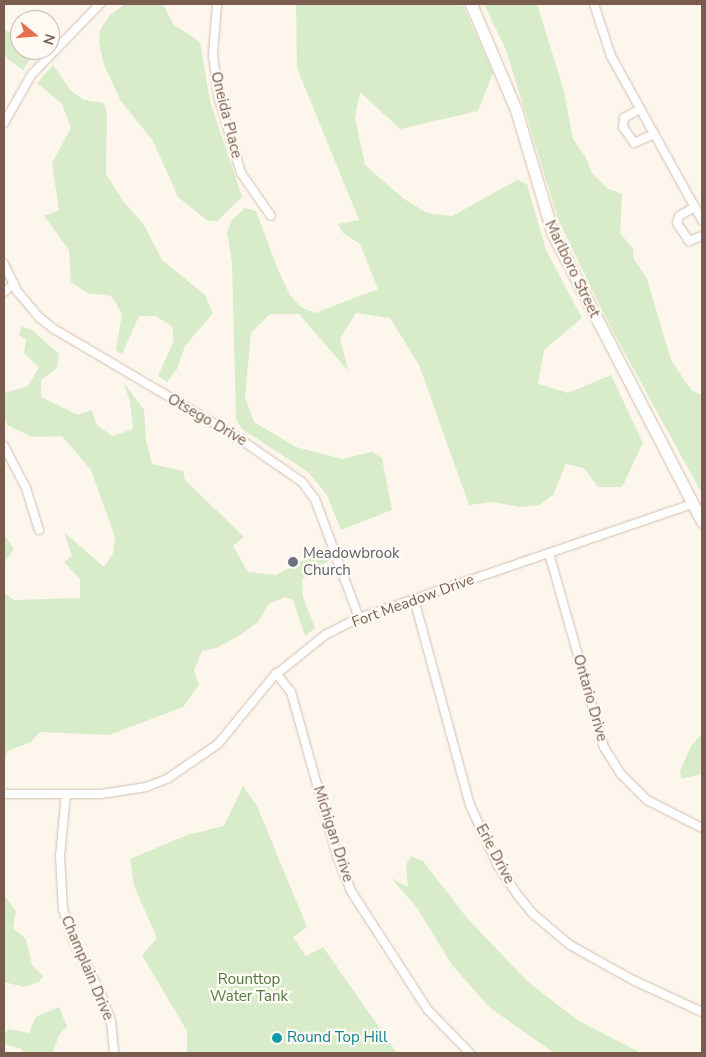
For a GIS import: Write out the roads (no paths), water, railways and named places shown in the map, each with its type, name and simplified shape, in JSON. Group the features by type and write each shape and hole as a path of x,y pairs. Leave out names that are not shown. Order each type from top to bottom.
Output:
{"street":[{"path":"4,123 15,98 32,74 100,4"},
{"name":"Oneida Place","path":"217,4 213,55 218,95 241,173 271,216"},
{"name":"Marlboro Street","path":"471,4 511,97 553,234 702,522"},
{"path":"594,4 611,56 702,220"},
{"path":"640,109 623,119 623,127 635,143 654,134"},
{"path":"695,207 679,216 677,223 689,241 702,236"},
{"name":"Otsego Drive","path":"4,264 14,284 40,318 237,437 302,482 315,500 359,618"},
{"path":"4,292 14,284"},
{"path":"4,446 23,482 39,530"},
{"name":"Fort Meadow Drive","path":"4,794 101,794 146,787 179,773 203,758 232,731 276,673 306,647 359,618 692,504"},
{"name":"Ontario Drive","path":"549,553 604,747 620,774 647,800 702,828"},
{"name":"Erie Drive","path":"414,599 470,805 494,859 516,893 532,912 570,944 633,980 702,1012"},
{"name":"Michigan Drive","path":"276,673 291,692 337,856 351,891 428,1010 470,1053"},
{"name":"Champlain Drive","path":"66,794 60,856 63,909 73,940 100,991 111,1022 114,1053"}],"place":[{"name":"Meadowbrook Church","path":"293,562"},
{"name":"Round Top Hill","path":"277,1038"}],"park label":[{"name":"Rounttop Water Tank","path":"249,988"}]}
